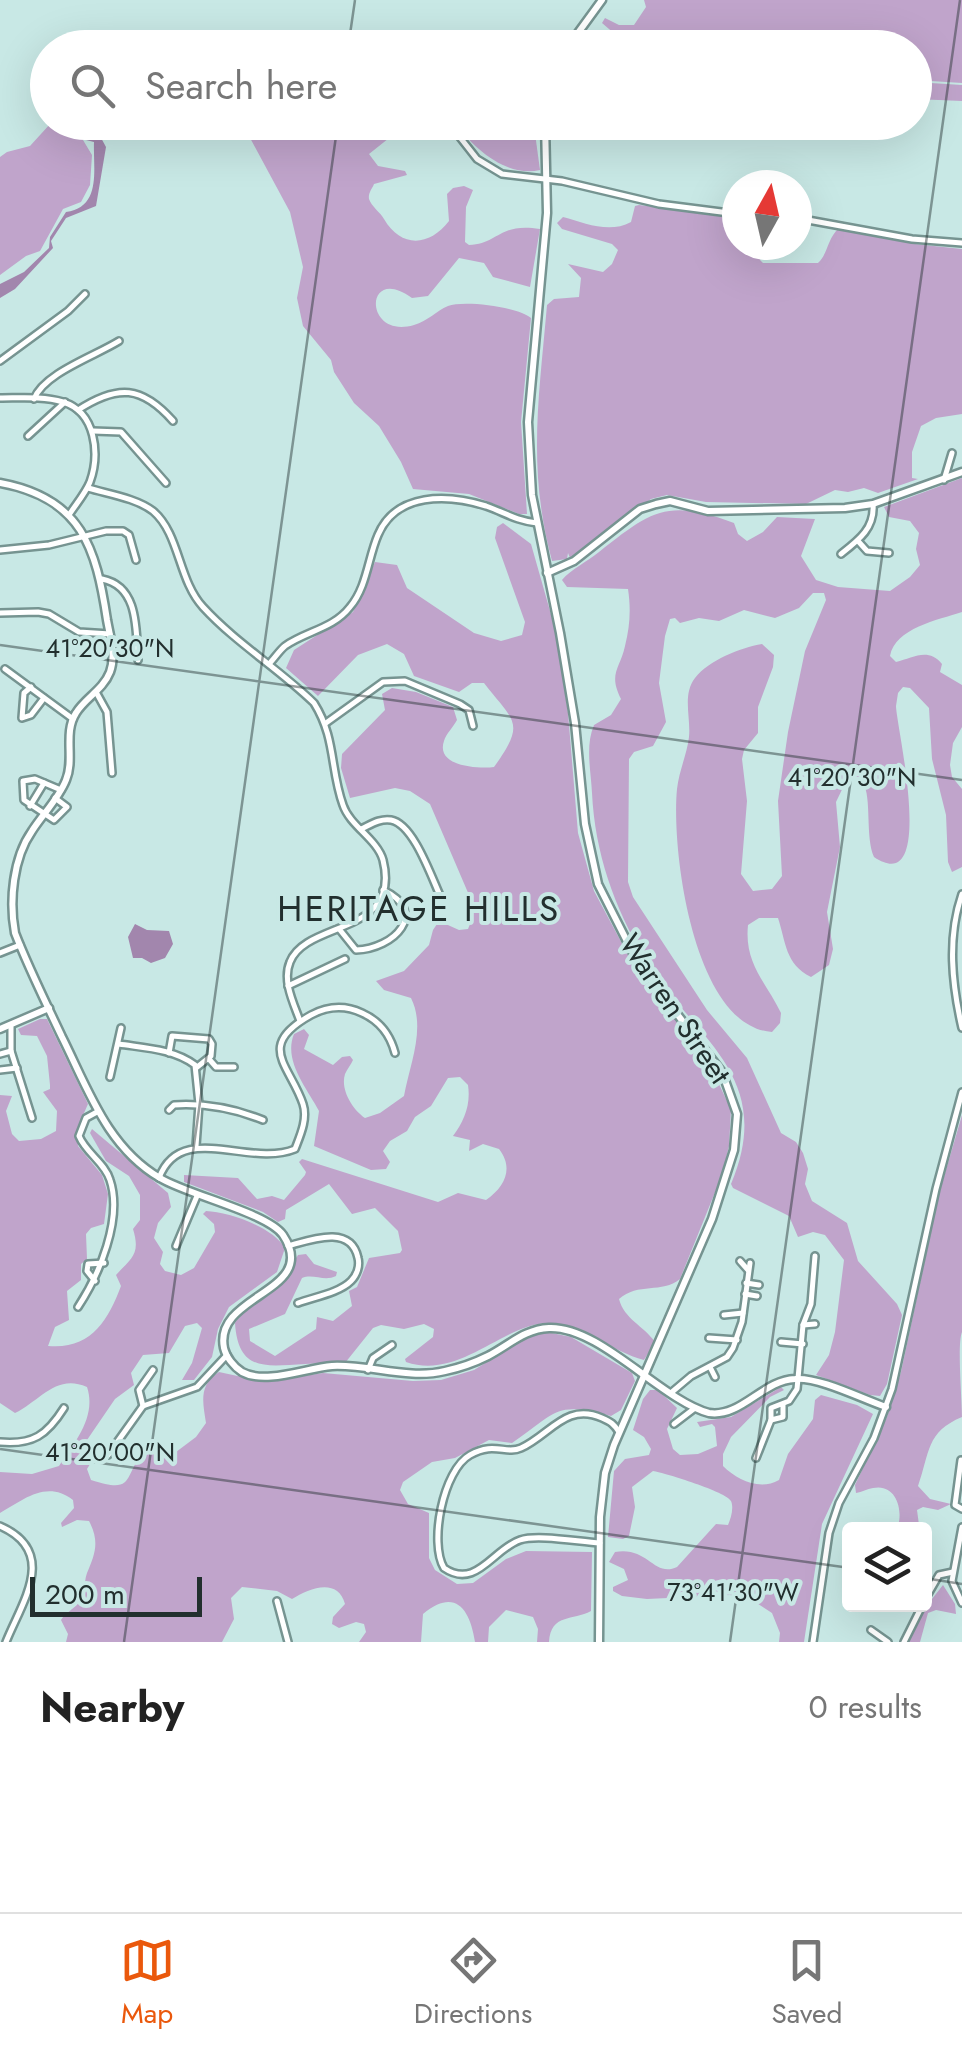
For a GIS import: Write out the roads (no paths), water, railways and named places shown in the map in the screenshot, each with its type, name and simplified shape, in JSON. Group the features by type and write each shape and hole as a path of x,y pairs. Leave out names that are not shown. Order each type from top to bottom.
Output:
{"street":[{"path":"580,30 602,0"},
{"path":"462,140 476,159 502,174 548,178 630,198 722,212"},
{"name":"Warren Street","path":"544,140 548,178 528,422 537,523 560,633 585,824 598,884 639,965 722,1072 736,1114 736,1136 727,1177 619,1433 602,1488 600,1642"},
{"path":"812,221 912,239 950,239 962,243"},
{"path":"0,361 85,294"},
{"path":"34,399 51,378 119,341"},
{"path":"78,410 109,394 132,392 154,400 173,421"},
{"path":"0,398 64,402 78,410 92,432 95,462 88,488 68,516"},
{"path":"28,436 64,402"},
{"path":"92,432 122,432 166,483"},
{"path":"944,480 952,454"},
{"path":"547,573 574,561 640,509 656,504 670,501 722,512 872,504 962,472"},
{"path":"0,484 41,496 68,516 84,535 102,580 112,667 73,720 68,778 22,849 12,915 20,944 48,1008 97,1112 117,1141 159,1178 272,1224 282,1232 288,1246 288,1267 282,1280 240,1307 226,1323 227,1355 243,1372 253,1375 326,1366 408,1373 445,1371 487,1357 525,1333 547,1328 577,1334 708,1413 724,1413 774,1385 798,1378 886,1408"},
{"path":"88,488 154,512 166,528 198,602 314,703 326,723 343,808 382,855 386,882 372,911 340,930 304,944 290,962 288,986 300,1021"},
{"path":"270,664 285,646 333,622 352,606 377,537 394,510 424,499 451,501 476,504 514,520 537,523"},
{"path":"840,554 858,541 874,517 872,504"},
{"path":"0,550 48,546 84,535 123,531 129,536 136,560"},
{"path":"858,541 867,550 890,552"},
{"path":"102,580 127,592 138,660"},
{"path":"0,613 49,614 69,630 110,634"},
{"path":"5,668 73,720"},
{"path":"326,723 383,682 396,680 460,704 469,710 473,726"},
{"path":"31,687 24,694 22,718 31,716 44,698"},
{"path":"96,692 107,712 112,773"},
{"path":"55,798 68,807 54,820 24,800 23,781 35,779 61,790"},
{"path":"30,806 44,783"},
{"path":"360,830 380,820 395,820 408,828 442,900"},
{"path":"340,930 356,950 370,950 393,939 404,922 406,908 399,897 382,890"},
{"path":"962,894 952,936 953,976 962,1028"},
{"path":"0,953 20,944"},
{"path":"288,986 345,959"},
{"path":"953,976 962,976"},
{"path":"0,1029 48,1008"},
{"path":"159,1178 172,1159 196,1147 272,1156 295,1149 303,1128 303,1104 280,1058 284,1036 300,1021 321,1010 349,1008 385,1029 395,1053"},
{"path":"11,1027 12,1051 32,1118"},
{"path":"110,1077 120,1028"},
{"path":"169,1053 172,1036 209,1040 212,1044 208,1059 196,1068"},
{"path":"119,1044 169,1053 185,1058 196,1068 200,1104 196,1147"},
{"path":"0,1054 12,1051"},
{"path":"208,1059 216,1066 234,1068"},
{"path":"0,1070 16,1068"},
{"path":"813,1642 834,1518 886,1408 962,1092"},
{"path":"169,1110 174,1105 200,1104 235,1109 263,1120"},
{"path":"78,1307 104,1263 110,1222 111,1182 79,1136 86,1118 97,1112"},
{"path":"176,1246 197,1196"},
{"path":"288,1246 336,1237 348,1241 358,1257 356,1274 347,1284 298,1304"},
{"path":"756,1458 771,1420 770,1408 794,1395 809,1325 811,1276 817,1261"},
{"path":"672,1392 727,1357 737,1340 749,1266 740,1262"},
{"path":"95,1281 86,1270 88,1264 104,1263"},
{"path":"746,1283 758,1286"},
{"path":"745,1294 757,1296"},
{"path":"724,1315 743,1313"},
{"path":"809,1325 814,1334"},
{"path":"710,1338 737,1340"},
{"path":"781,1342 803,1344"},
{"path":"368,1370 372,1358 392,1344"},
{"path":"108,1455 143,1406 198,1387 227,1355"},
{"path":"710,1366 715,1378"},
{"path":"143,1406 139,1390 153,1370"},
{"path":"771,1420 780,1420 783,1404"},
{"path":"0,1442 30,1442 43,1436 64,1408"},
{"path":"674,1424 694,1408"},
{"path":"600,1542 519,1540 478,1570 461,1575 444,1568 437,1550 442,1506 454,1471 469,1456 487,1448 522,1448 553,1423 572,1414 593,1414 614,1424 619,1433"},
{"path":"961,1460 956,1505 962,1509"},
{"path":"0,1526 22,1540 33,1567 27,1598 6,1642"},
{"path":"962,1527 953,1572 953,1589 962,1603"},
{"path":"932,1588 940,1574 953,1572"},
{"path":"278,1600 288,1642"},
{"path":"904,1642 919,1612"},
{"path":"871,1630 888,1642"}],"district":[{"name":"HERITAGE HILLS","path":"419,909"}]}
